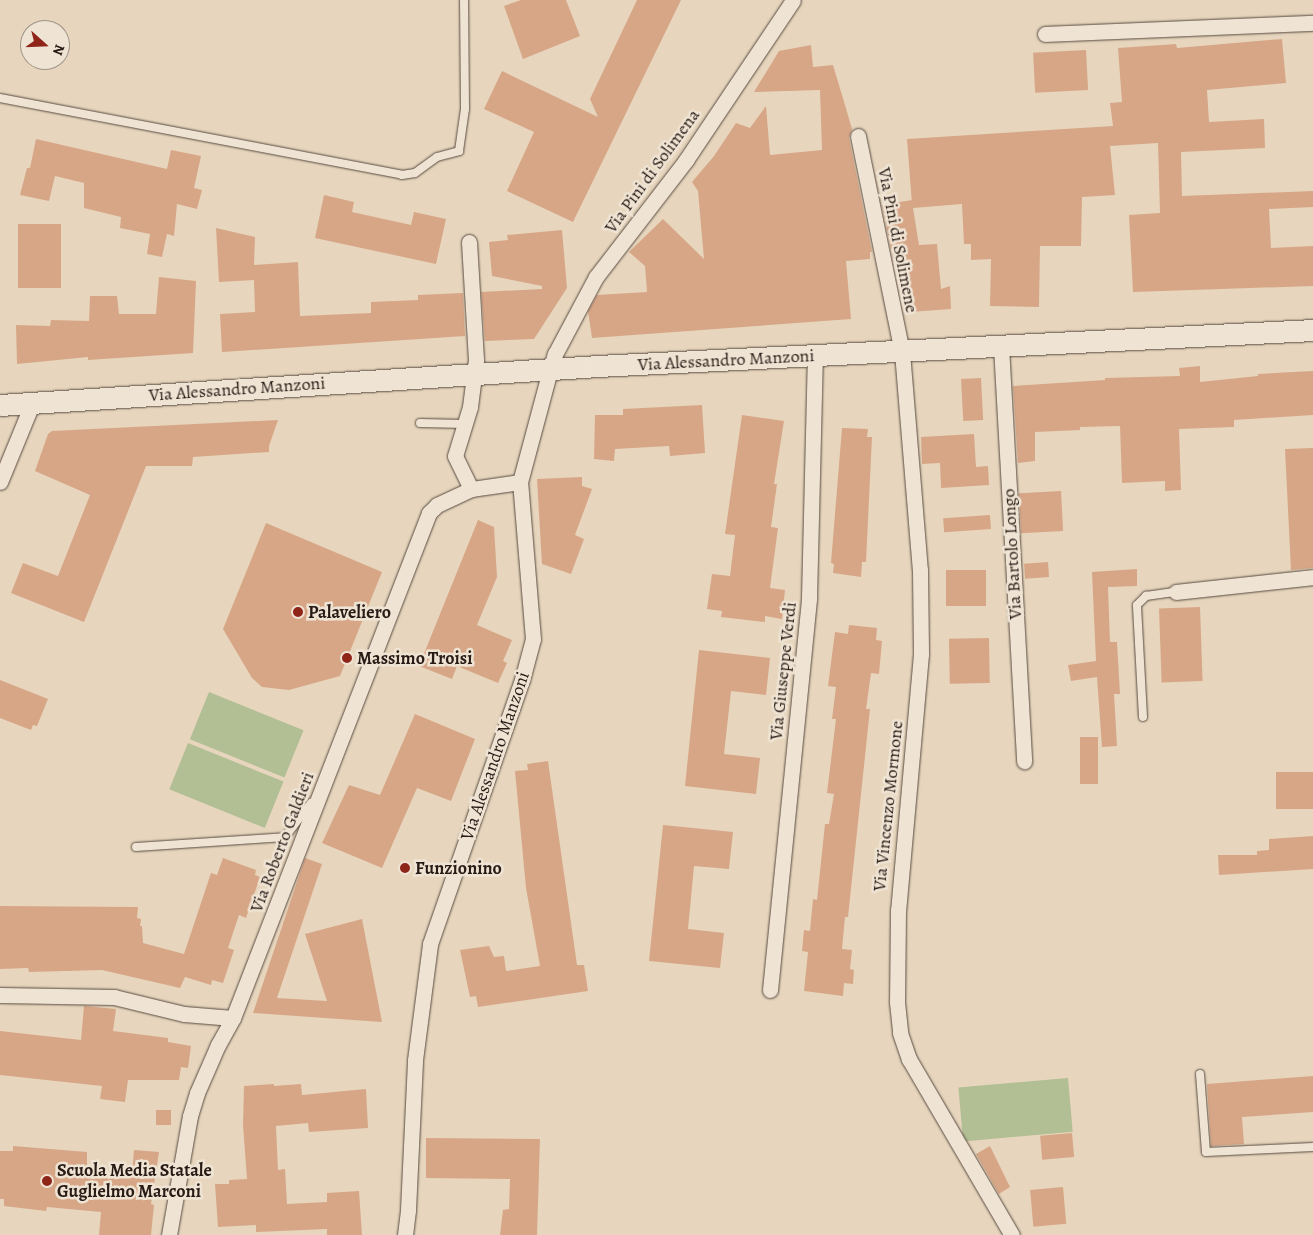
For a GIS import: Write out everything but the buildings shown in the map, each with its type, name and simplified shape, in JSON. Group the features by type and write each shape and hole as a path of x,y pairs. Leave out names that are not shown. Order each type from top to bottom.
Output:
{"street":[{"name":"Via Pini di Solimena","path":"550,370 556,354 596,276 686,160 793,0"},
{"path":"1045,34 1313,23"},
{"name":"Via Pini di Solimene","path":"858,136 902,352"},
{"path":"468,242 476,360 470,407 455,456 471,489 520,482"},
{"path":"902,352 1313,330"},
{"name":"Via Bartolo Longo","path":"1001,346 1024,761"},
{"name":"Via Alessandro Manzoni","path":"0,405 474,374 814,355 902,352"},
{"name":"Via Vincenzo Mormone","path":"902,352 917,510 921,654 899,882 896,1002 900,1033 909,1060 1012,1235"},
{"name":"Via Giuseppe Verdi","path":"770,990 809,598 814,355"},
{"name":"Via Alessandro Manzoni","path":"405,1235 408,1210 415,1060 430,944 522,680 533,639 520,482 550,370"},
{"path":"0,482 32,404"},
{"name":"Via Roberto Galdieri","path":"169,1235 190,1116 218,1045 233,1018 429,513 438,505 471,489"},
{"path":"1176,592 1313,577"},
{"path":"0,995 114,997 184,1014 233,1018"}],"lane":[{"path":"0,98 402,175 415,173 437,157 459,151 465,109 464,0"},
{"path":"420,422 465,424"},
{"path":"1143,717 1137,605 1146,596 1176,592"},
{"path":"136,847 285,837 324,785"},
{"path":"1200,1074 1206,1152 1313,1148"}],"green space":[{"path":"209,692 304,730 284,777 190,739"},
{"path":"188,743 283,782 265,828 169,789"},
{"path":"1068,1078 1073,1132 963,1141 958,1088"}],"place":[{"name":"Palaveliero","path":"298,612"},
{"name":"Massimo Troisi","path":"347,658"},
{"name":"Funzionino","path":"405,868"},
{"name":"Scuola Media Statale Guglielmo Marconi","path":"47,1181"}]}
